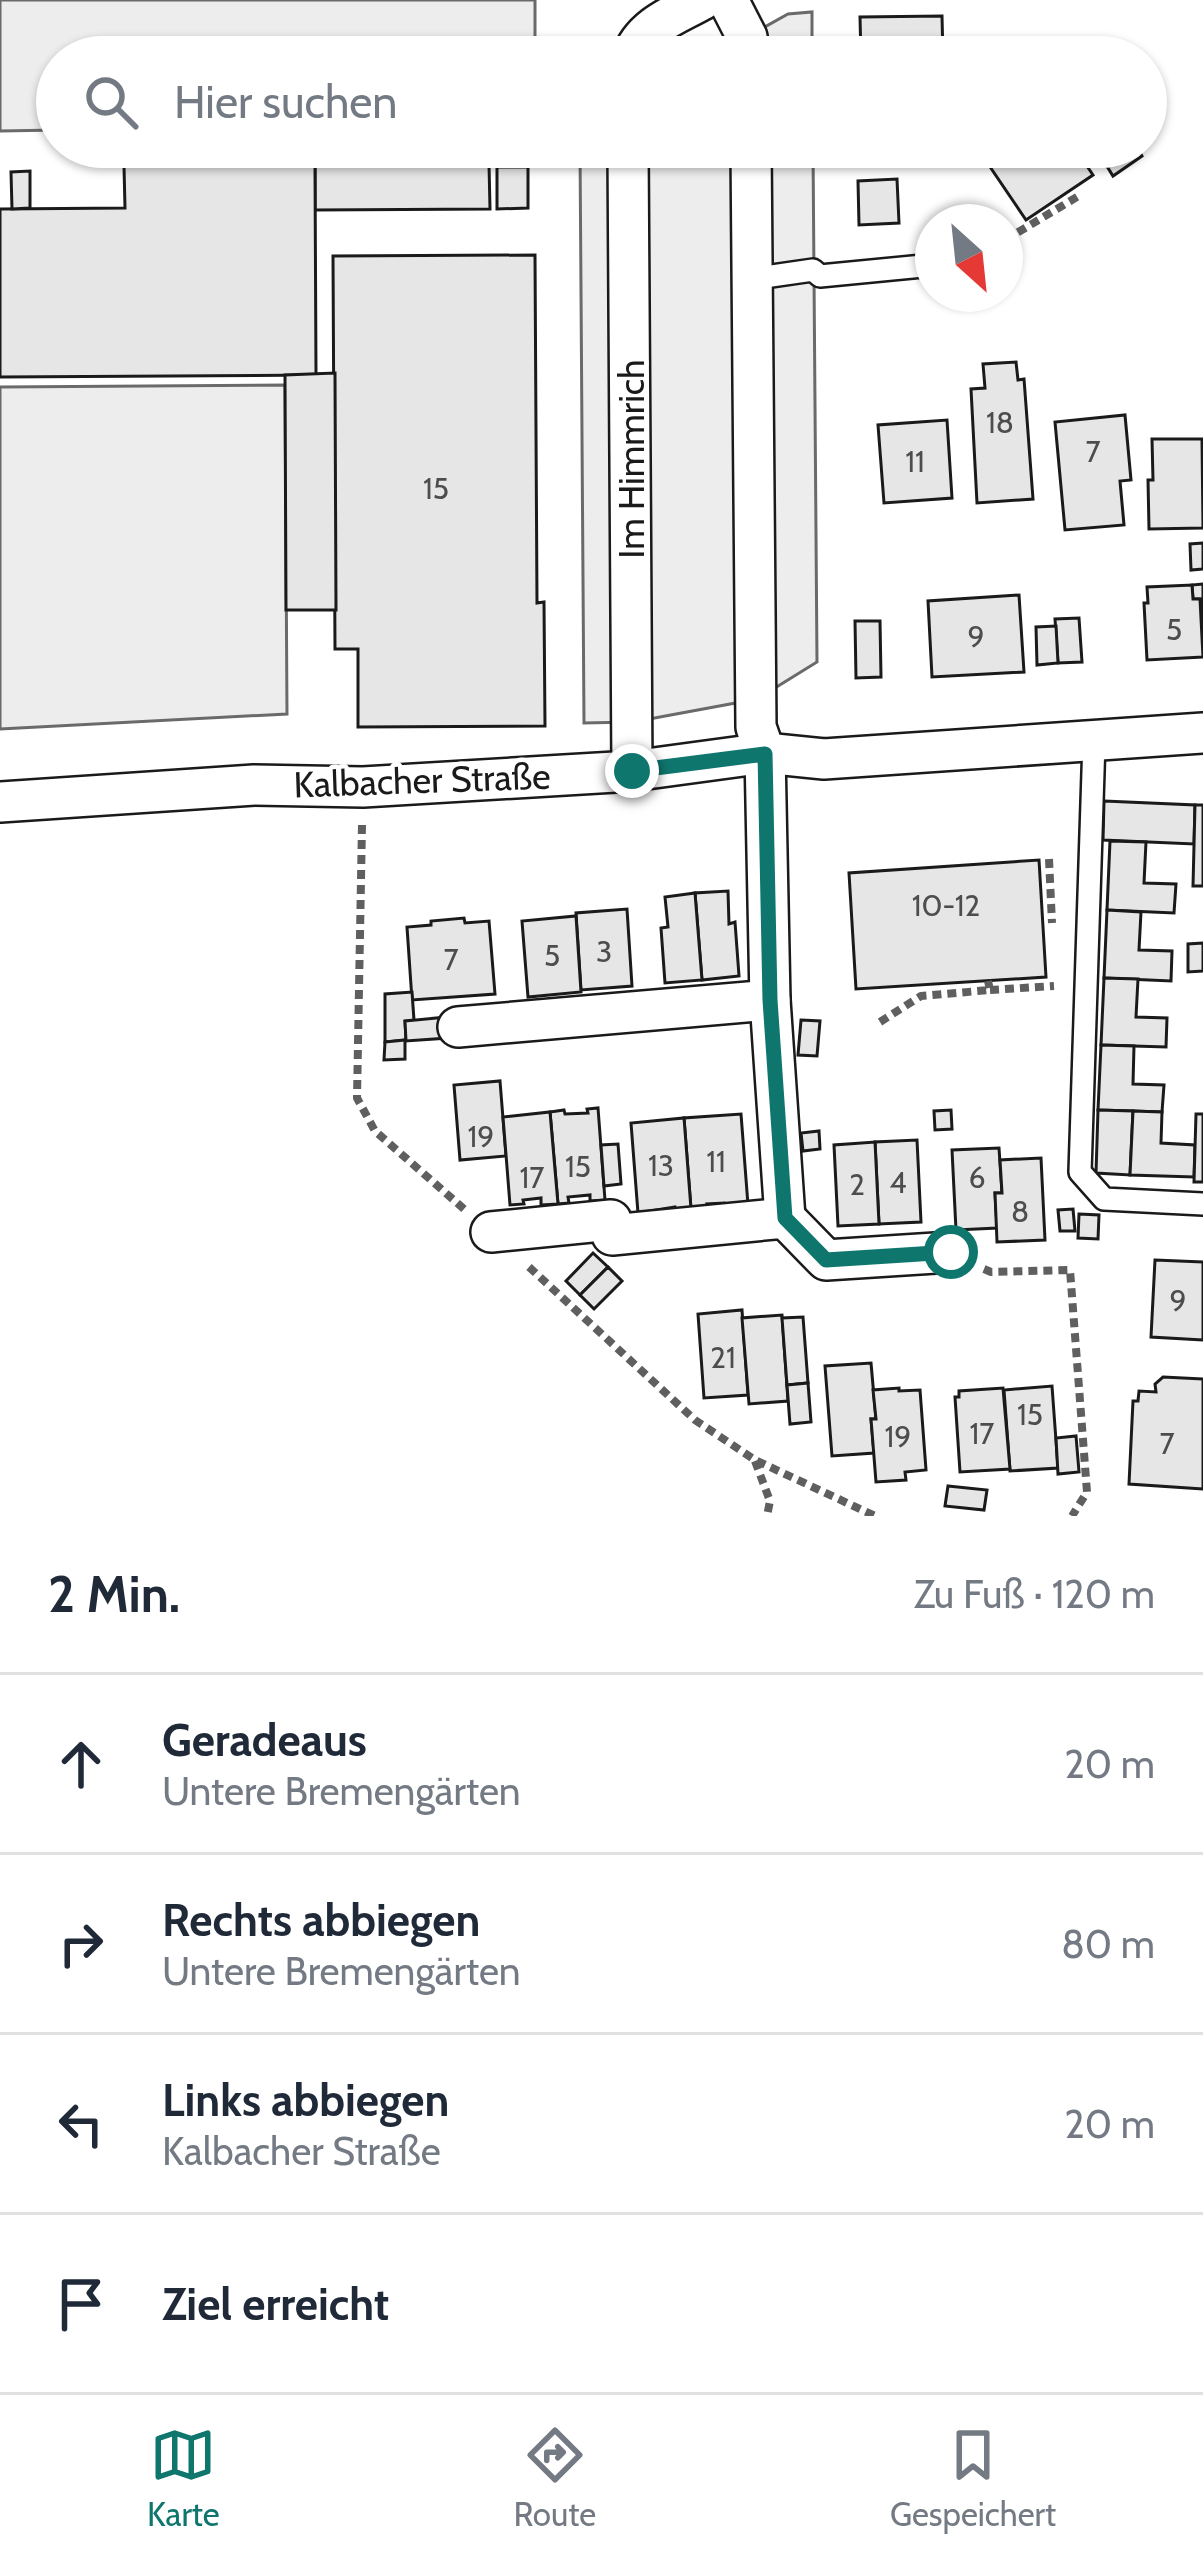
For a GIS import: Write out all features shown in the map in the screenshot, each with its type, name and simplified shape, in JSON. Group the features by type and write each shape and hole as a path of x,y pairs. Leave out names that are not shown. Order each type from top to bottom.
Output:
{"street":[{"path":"643,36 702,0"},
{"path":"728,0 746,36"},
{"name":"Im Himmrich","path":"628,168 632,771"},
{"path":"751,168 756,727 765,754 770,1000 785,1218 826,1260 951,1252"},
{"name":"Kalbacher Straße","path":"0,802 254,784 363,787 632,771 765,754 824,759 1203,733"},
{"path":"458,1027 770,1000"},
{"path":"491,1232 611,1220 612,1235 785,1218"}],"lane":[{"path":"752,279 813,269 820,276 915,267"},
{"path":"1094,741 1080,1172 1104,1199 1203,1204"}],"path":[{"path":"1023,229 1082,194"},
{"path":"1049,860 1052,944"},
{"path":"880,1022 921,996 989,985 1054,986 1053,965"},
{"path":"951,1252 991,1272 1070,1270 1087,1492 1072,1516"},
{"path":"755,1460 770,1501 767,1516"}],"shaded area":[{"path":"0,0 535,0 535,36 36,36 36,130 0,131"},
{"path":"812,12 812,36 749,36 788,14"},
{"path":"580,168 813,168 817,662 757,699 633,722 584,723"},
{"path":"285,385 287,714 0,729 0,387"}],"building":[{"path":"942,16 942,36 860,36 860,17"},
{"path":"124,168 315,168 316,375 0,377 0,209 125,208"},
{"path":"315,168 489,168 490,209 315,210"},
{"path":"497,168 528,168 528,208 497,209"},
{"path":"991,168 1088,168 1093,175 1026,220 1023,204 1015,204"},
{"path":"30,171 30,208 12,209 11,172"},
{"path":"897,179 899,223 859,225 858,181"},
{"path":"535,255 537,603 544,602 545,726 358,727 358,649 335,649 333,256"},
{"path":"1016,362 1018,380 1024,379 1033,499 977,503 971,389 985,388 983,364"},
{"path":"335,373 336,610 286,610 285,375"},
{"path":"1125,415 1131,480 1120,481 1124,525 1065,530 1055,422"},
{"path":"947,420 952,498 884,503 878,425"},
{"path":"1152,439 1202,439 1203,528 1149,529"},
{"path":"1203,543 1203,569 1191,570 1190,544"},
{"path":"1203,584 1203,655 1200,599 1193,599 1192,585"},
{"path":"1192,585 1193,599 1200,599 1203,657 1147,660 1147,587"},
{"path":"1019,595 1024,672 932,677 928,601"},
{"path":"1079,618 1082,662 1058,663 1055,619"},
{"path":"855,621 880,621 881,677 856,678"},
{"path":"1056,626 1058,663 1037,665 1036,627"},
{"path":"1104,801 1195,805 1194,844 1103,840"},
{"path":"1195,805 1203,805 1203,886 1193,886"},
{"path":"1110,841 1146,842 1144,883 1176,884 1174,913 1107,910"},
{"path":"1039,860 1046,977 856,989 849,873"},
{"path":"728,891 739,976 702,980 695,893"},
{"path":"695,893 702,980 665,983 661,928 668,927 665,897"},
{"path":"627,909 632,986 581,990 576,913"},
{"path":"1107,910 1141,912 1139,950 1172,951 1171,981 1104,978"},
{"path":"576,916 581,992 528,997 522,921"},
{"path":"464,918 465,923 489,921 495,994 412,1000 407,927"},
{"path":"1203,943 1203,971 1188,972 1188,944"},
{"path":"1104,978 1138,979 1136,1017 1167,1018 1166,1047 1101,1045"},
{"path":"412,992 414,1020 405,1021 406,1040 385,1042 385,994"},
{"path":"447,1017 448,1038 406,1041 405,1021"},
{"path":"801,1020 820,1021 817,1056 798,1055"},
{"path":"405,1040 405,1059 384,1060 385,1042"},
{"path":"1101,1045 1134,1046 1133,1084 1164,1085 1162,1112 1098,1110"},
{"path":"500,1081 506,1156 460,1160 454,1085"},
{"path":"598,1108 605,1200 590,1201 590,1195 568,1197 569,1203 558,1204 550,1112 588,1113 587,1109"},
{"path":"951,1110 952,1129 935,1130 934,1111"},
{"path":"1098,1110 1133,1111 1130,1175 1096,1173"},
{"path":"1133,1111 1162,1112 1161,1143 1195,1145 1194,1177 1130,1175"},
{"path":"550,1112 558,1204 541,1205 541,1198 510,1205 503,1117"},
{"path":"741,1114 748,1205 707,1204 708,1208 691,1209 684,1118"},
{"path":"1196,1114 1203,1114 1203,1182 1194,1182"},
{"path":"684,1118 691,1209 638,1213 631,1123"},
{"path":"819,1131 820,1149 803,1151 801,1133"},
{"path":"917,1140 921,1222 879,1224 875,1142"},
{"path":"875,1142 879,1224 838,1226 834,1145"},
{"path":"618,1144 621,1184 604,1186 601,1145"},
{"path":"999,1148 1002,1193 995,1193 997,1228 956,1230 952,1150"},
{"path":"1041,1158 1045,1240 997,1242 995,1193 1002,1193 1000,1160"},
{"path":"1073,1209 1075,1231 1060,1231 1058,1210"},
{"path":"1079,1214 1099,1215 1098,1239 1078,1238"},
{"path":"593,1253 608,1267 580,1295 566,1281"},
{"path":"1155,1260 1203,1262 1203,1340 1151,1337"},
{"path":"608,1267 622,1281 594,1309 580,1295"},
{"path":"742,1310 748,1395 704,1398 698,1314"},
{"path":"782,1315 788,1401 749,1404 742,1318"},
{"path":"803,1317 808,1383 787,1385 782,1318"},
{"path":"871,1363 874,1453 832,1456 825,1366"},
{"path":"1163,1377 1203,1379 1203,1489 1129,1484 1133,1401 1138,1401 1139,1391 1156,1392 1155,1384"},
{"path":"808,1383 811,1422 790,1424 787,1385"},
{"path":"1052,1386 1058,1468 1010,1471 1004,1390"},
{"path":"1003,1388 1010,1469 960,1472 955,1397 959,1391"},
{"path":"873,1390 920,1390 926,1470 905,1472 906,1480 876,1482"},
{"path":"1076,1436 1079,1472 1058,1474 1056,1438"},
{"path":"948,1486 987,1490 984,1510 945,1506"}],"route":[{"path":"632,771 765,754 770,1000 785,1218 826,1260 951,1252"}]}
